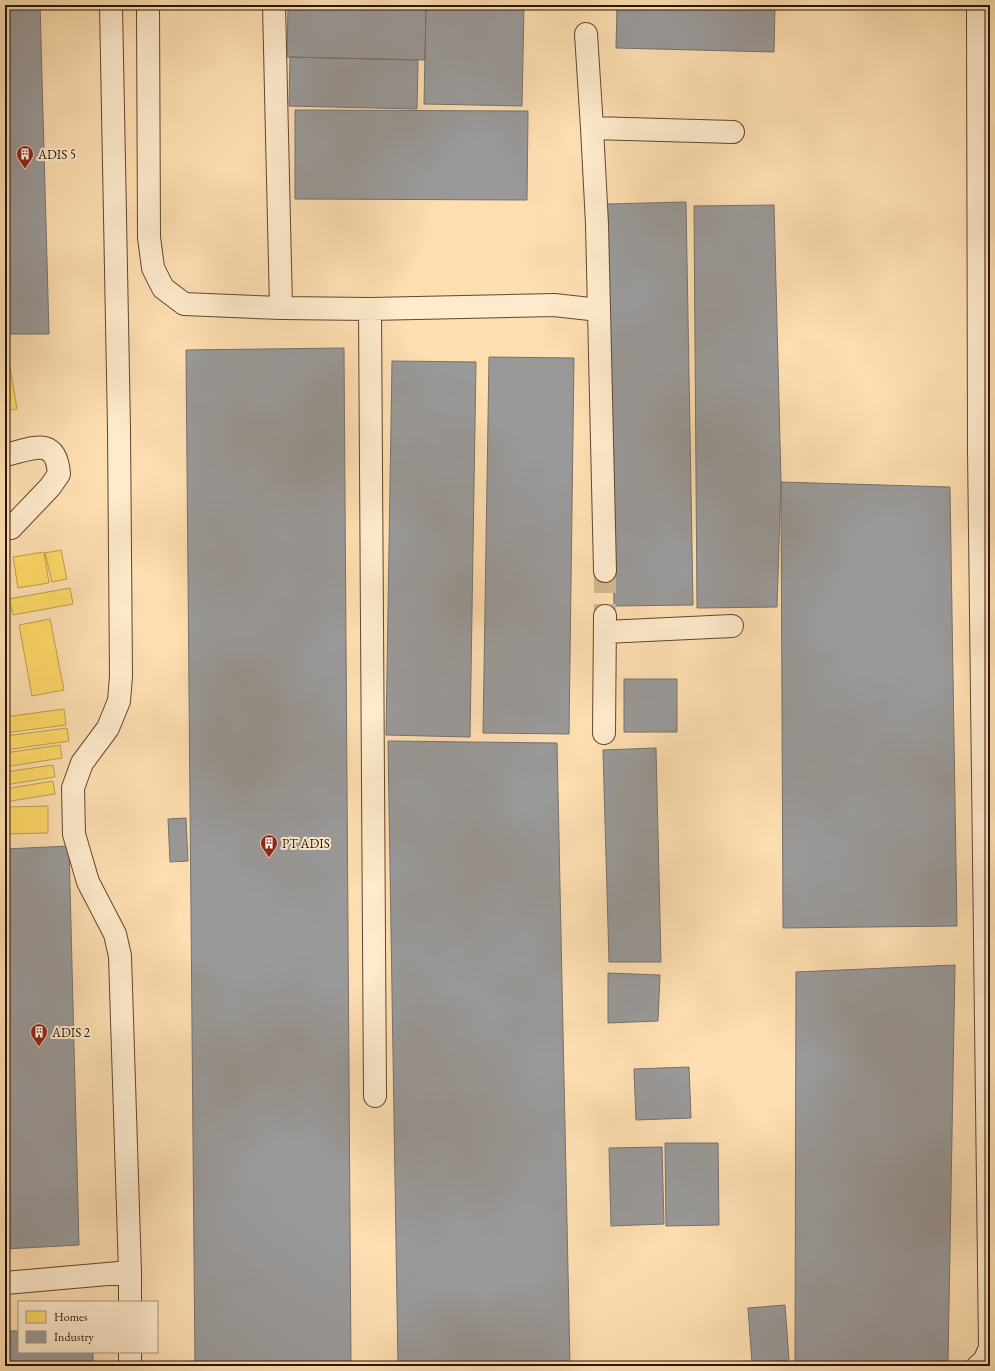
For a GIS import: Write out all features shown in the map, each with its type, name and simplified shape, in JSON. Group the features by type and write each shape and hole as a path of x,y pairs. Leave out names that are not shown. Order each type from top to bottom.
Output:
{"street":[{"path":"111,5 119,428 121,676 119,700 108,728 82,763 72,788 74,834 88,882 115,934 120,956 130,1301"},
{"path":"148,5 148,237 153,268 163,288 184,304 280,308 370,309 554,305 599,310"},
{"path":"274,5 280,308"},
{"path":"978,5 985,450 990,1348 984,1361 978,1366"},
{"path":"586,34 597,224 605,571"},
{"path":"592,128 733,132"},
{"path":"370,309 375,1096"},
{"path":"5,455 37,447 47,448 56,456 59,474 50,487 11,528"},
{"path":"604,733 605,624 732,626"},
{"path":"5,1283 130,1272"},
{"path":"130,1353 130,1366"}],"building: Homes":[{"path":"10,367 17,409 5,411 5,368"},
{"path":"61,550 67,579 52,582 45,553"},
{"path":"44,552 49,583 18,588 13,557"},
{"path":"70,588 73,604 13,615 9,599"},
{"path":"50,619 64,690 32,696 19,625"},
{"path":"64,709 66,725 5,733 5,717"},
{"path":"67,728 69,741 5,750 5,736"},
{"path":"60,745 62,758 5,767 5,753"},
{"path":"53,765 55,777 5,785 5,772"},
{"path":"53,781 55,794 5,802 5,789"},
{"path":"48,806 48,833 5,834 5,807"}],"building: Industry":[{"name":"ADIS 5","path":"5,5 40,5 49,334 5,334"},
{"path":"288,5 426,5 425,60 287,57"},
{"path":"426,5 524,5 522,106 424,104"},
{"path":"617,5 775,5 774,52 616,48"},
{"path":"290,57 418,60 417,109 289,106"},
{"path":"295,110 528,111 527,200 295,199"},
{"path":"686,202 693,605 614,606 607,204"},
{"path":"774,205 781,482 777,607 697,608 694,206"},
{"name":"PT ADIS","path":"344,348 351,1366 195,1366 186,350"},
{"path":"489,357 574,358 569,734 483,733"},
{"path":"392,361 476,362 470,737 386,735"},
{"path":"781,482 950,487 957,926 783,928"},
{"path":"624,679 677,679 677,732 624,732"},
{"path":"388,741 557,743 570,1366 398,1366"},
{"path":"656,748 661,962 609,962 603,750"},
{"path":"186,818 188,861 170,862 168,819"},
{"name":"ADIS 2","path":"69,846 79,1245 5,1249 5,849"},
{"path":"955,965 948,1361 795,1365 796,972"},
{"path":"608,973 660,975 658,1021 608,1023"},
{"path":"689,1067 691,1118 636,1120 634,1069"},
{"path":"665,1143 718,1143 719,1225 666,1226"},
{"path":"662,1147 664,1224 611,1226 609,1148"},
{"path":"785,1305 789,1360 752,1363 748,1308"},
{"path":"5,1331 18,1331 18,1353 93,1353 93,1366 5,1366"}],"tunnel":[{"path":"605,571 605,616"}],"place":[{"name":"ADIS 5","path":"25,169"},
{"name":"PT ADIS","path":"269,858"},
{"name":"ADIS 2","path":"39,1047"}]}
